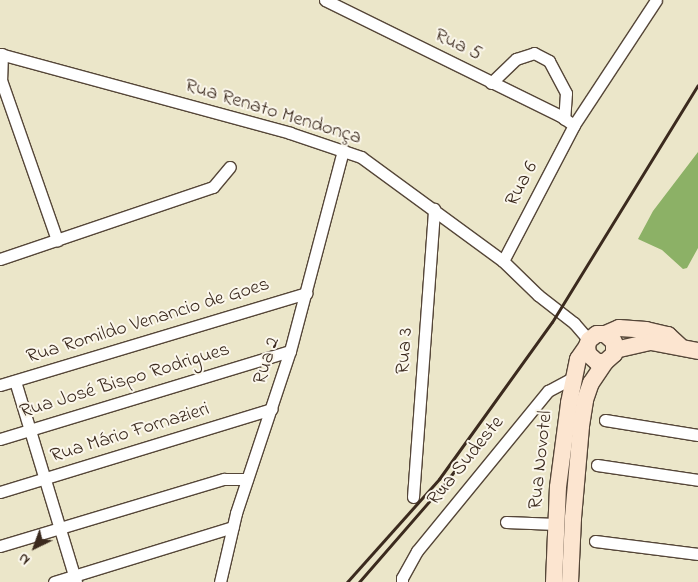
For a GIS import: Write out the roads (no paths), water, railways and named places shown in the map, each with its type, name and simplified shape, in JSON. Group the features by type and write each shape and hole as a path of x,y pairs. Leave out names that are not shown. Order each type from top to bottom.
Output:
{"street":[{"name":"Rua 5","path":"325,0 569,122"},
{"name":"Rua 6","path":"503,260 569,122 656,0"},
{"path":"491,83 516,59 534,53 549,61 566,93 569,122"},
{"path":"1,54 1,80 57,240"},
{"name":"Rua Renato Mendonça","path":"1,54 343,150 361,157 503,260 538,296 595,339"},
{"name":"Rua 2","path":"220,582 247,478 272,409 307,293 343,150"},
{"path":"0,259 213,187 230,167"},
{"name":"Rua 3","path":"413,497 434,209"},
{"name":"Rua Romildo Venancio de Goes","path":"0,385 307,293"},
{"path":"680,346 668,335 646,330 619,328 595,339 590,357 597,362 651,342 680,346 698,351"},
{"path":"595,339 614,342 610,356"},
{"name":"Rua Novotel","path":"556,580 558,487 574,377 578,359 595,339"},
{"name":"Rua José Bispo Rodrigues","path":"0,439 290,351"},
{"name":"Rua Novotel","path":"570,582 573,518 585,400 591,383 610,356"},
{"name":"Rua Sudeste","path":"402,582 402,578 417,550 548,391 574,377"},
{"path":"15,381 75,579"},
{"name":"Rua Mário Fornazieri","path":"0,492 272,409"},
{"path":"606,420 698,435"},
{"path":"597,465 698,480"},
{"path":"0,546 224,479 247,478"},
{"path":"506,522 556,524"},
{"path":"54,582 75,579 233,527"},
{"path":"595,541 698,554"}],"railway":[{"path":"347,582 439,479 552,322 698,85"},
{"path":"359,582 458,466"}]}
